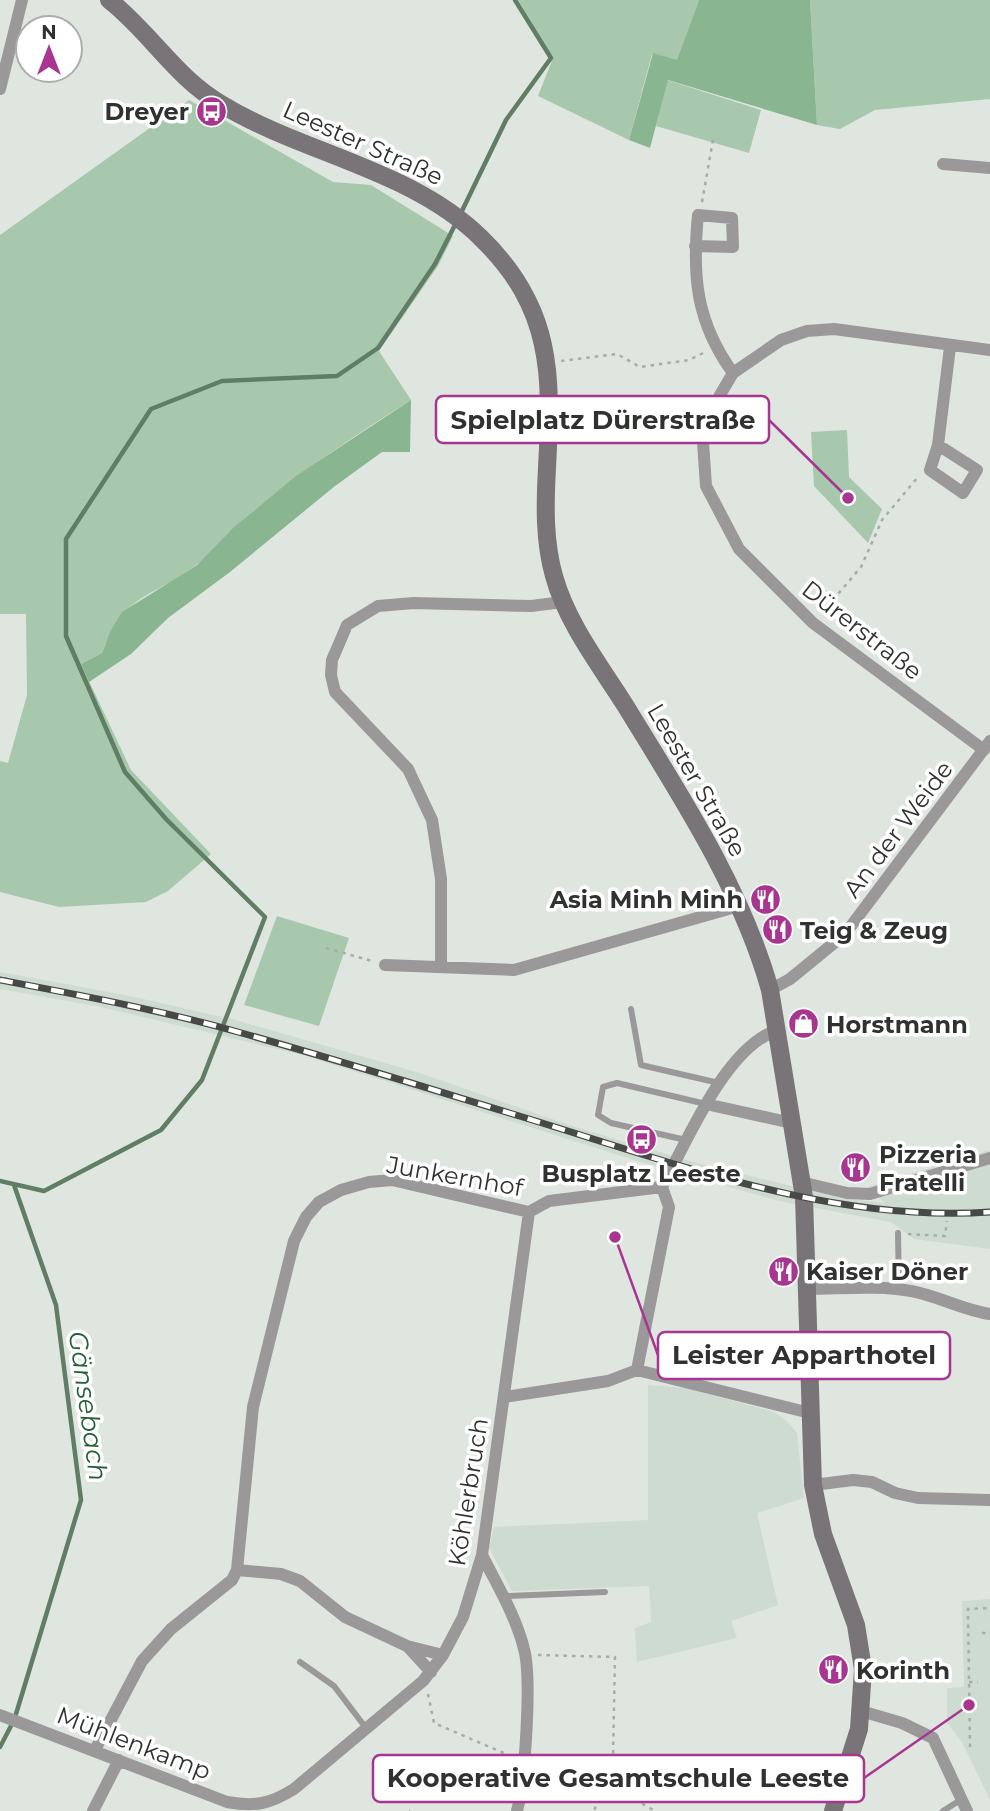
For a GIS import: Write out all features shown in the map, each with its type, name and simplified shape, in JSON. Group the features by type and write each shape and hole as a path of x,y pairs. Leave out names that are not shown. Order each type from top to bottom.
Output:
{"street":[{"path":"0,89 22,0"},
{"name":"Leester Straße","path":"117,2 181,75 222,105 392,180 444,208 482,239 527,295 549,364 546,519 548,552 563,602 672,781 739,906 770,990 801,1182 813,1485 823,1534 856,1625 863,1669 859,1729 833,1811"},
{"path":"943,164 990,168"},
{"path":"695,246 733,247 732,218 698,215 695,246 697,297 715,348 733,373"},
{"name":"Dürerstraße","path":"987,746 813,623 739,549 706,486 703,442 720,395 733,373 781,340 807,331 834,328 950,347 990,350"},
{"path":"938,445 977,470 963,493 930,470 938,445 950,347"},
{"path":"441,967 441,879 429,810 408,769 390,746 335,692 331,675 332,660 347,625 379,606 531,606 563,602"},
{"name":"An der Weide","path":"770,990 790,979 845,934 987,746"},
{"path":"385,965 514,970 739,906"},
{"path":"637,1370 669,1207 662,1187 719,1083 754,1041 777,1030"},
{"path":"706,1104 792,1123"},
{"path":"801,1182 848,1193 870,1194 990,1158"},
{"name":"Junkernhof","path":"237,1570 253,1407 294,1241 306,1217 319,1202 341,1190 392,1180 529,1212 550,1201 662,1187"},
{"name":"Köhlerbruch","path":"253,1809 275,1801 294,1789 427,1677 443,1655 463,1616 482,1555 529,1212"},
{"path":"807,1289 899,1290 929,1294 965,1310 990,1314"},
{"path":"505,1396 608,1381 637,1370 810,1413"},
{"path":"813,1485 853,1480 872,1482 895,1493 918,1498 990,1500"},
{"path":"482,1555 503,1596 526,1654 523,1762 517,1811"},
{"path":"95,1750 142,1661 171,1629 232,1580 237,1570 281,1574 300,1581 345,1617 407,1646 443,1655"},
{"path":"407,1646 427,1677"},
{"path":"861,1711 902,1723 933,1738 965,1805"},
{"name":"Mühlenkamp","path":"0,1715 225,1801 253,1809"},
{"path":"93,1811 119,1759"}],"lane":[{"path":"631,1009 641,1065 719,1083"},
{"path":"686,1140 611,1123 598,1115 603,1087 617,1083 706,1104"},
{"path":"898,1233 899,1290"},
{"path":"503,1596 605,1592"},
{"path":"300,1662 334,1686 367,1730"},
{"path":"943,1811 965,1805"}],"path":[{"path":"698,215 713,140"},
{"path":"549,364 617,354 640,367 689,360 715,348"},
{"path":"813,623 860,567 882,520 917,478 930,470"},
{"path":"326,948 385,965"},
{"path":"898,1233 945,1236 947,1221"},
{"path":"970,1747 968,1609 990,1608"},
{"path":"982,1633 990,1633"},
{"path":"526,1654 615,1657 613,1758 594,1811"},
{"path":"427,1677 434,1723 523,1762 636,1800 655,1811"},
{"path":"969,1682 978,1682"}],"shaded area":[{"path":"0,972 125,995 232,1019 420,1073 572,1126 690,1161 841,1198 885,1203 867,1187 990,1150 990,1249 914,1239 891,1222 779,1201 634,1160 306,1056 101,1007 0,989"},
{"path":"648,1385 686,1388 774,1412 787,1421 797,1433 804,1498 757,1513 778,1605 731,1621 737,1638 637,1662 635,1628 651,1622 649,1586 512,1591 489,1548 494,1527 648,1520"},
{"path":"990,1599 990,1800 962,1742 947,1723 947,1688 964,1687 962,1601"}],"green space":[{"path":"518,0 699,0 677,61 652,54 629,140 538,96 553,58"},
{"path":"699,0 810,0 817,125 668,80 650,148 629,140 653,53 677,60"},
{"path":"810,0 990,0 990,99 875,110 840,129 817,125"},
{"path":"667,80 761,110 749,153 656,126"},
{"path":"189,100 333,182 371,185 453,236 438,266 379,351 411,400 298,476 234,528 196,565 140,599 119,619 102,653 81,664 131,770 211,854 168,891 146,902 59,907 0,892 0,761 8,763 27,695 26,614 0,614 0,235"},
{"path":"411,400 410,452 382,452 168,618 131,654 89,682 81,664 102,653 122,612 197,565 234,527 296,476"},
{"path":"847,430 849,477 882,509 868,543 814,486 811,432"},
{"path":"277,916 349,938 319,1026 244,1005"}],"waterway":[{"path":"460,215 506,120 551,58 515,0"},
{"path":"0,1181 44,1191 161,1130 202,1080 265,917 166,819 125,772 66,636 66,539 151,409 222,381 337,376 378,348 435,264 456,223"},
{"name":"Gänsebach","path":"14,1185 56,1305 81,1500 16,1714"},
{"name":"Gänsebach","path":"0,1747 12,1724"}],"railway":[{"path":"0,980 209,1024 750,1185 869,1208 929,1213 990,1212"}],"place":[{"name":"Dreyer","path":"212,111"},
{"name":"Spielplatz Dürerstraße","path":"848,498"},
{"name":"Asia Minh Minh","path":"766,899"},
{"name":"Teig & Zeug","path":"777,930"},
{"name":"Horstmann","path":"803,1024"},
{"name":"Busplatz Leeste","path":"641,1139"},
{"name":"Pizzeria Fratelli","path":"856,1168"},
{"name":"Leister Apparthotel","path":"615,1237"},
{"name":"Kaiser Döner","path":"783,1271"},
{"name":"Korinth","path":"833,1670"},
{"name":"Kooperative Gesamtschule Leeste","path":"969,1705"}]}
